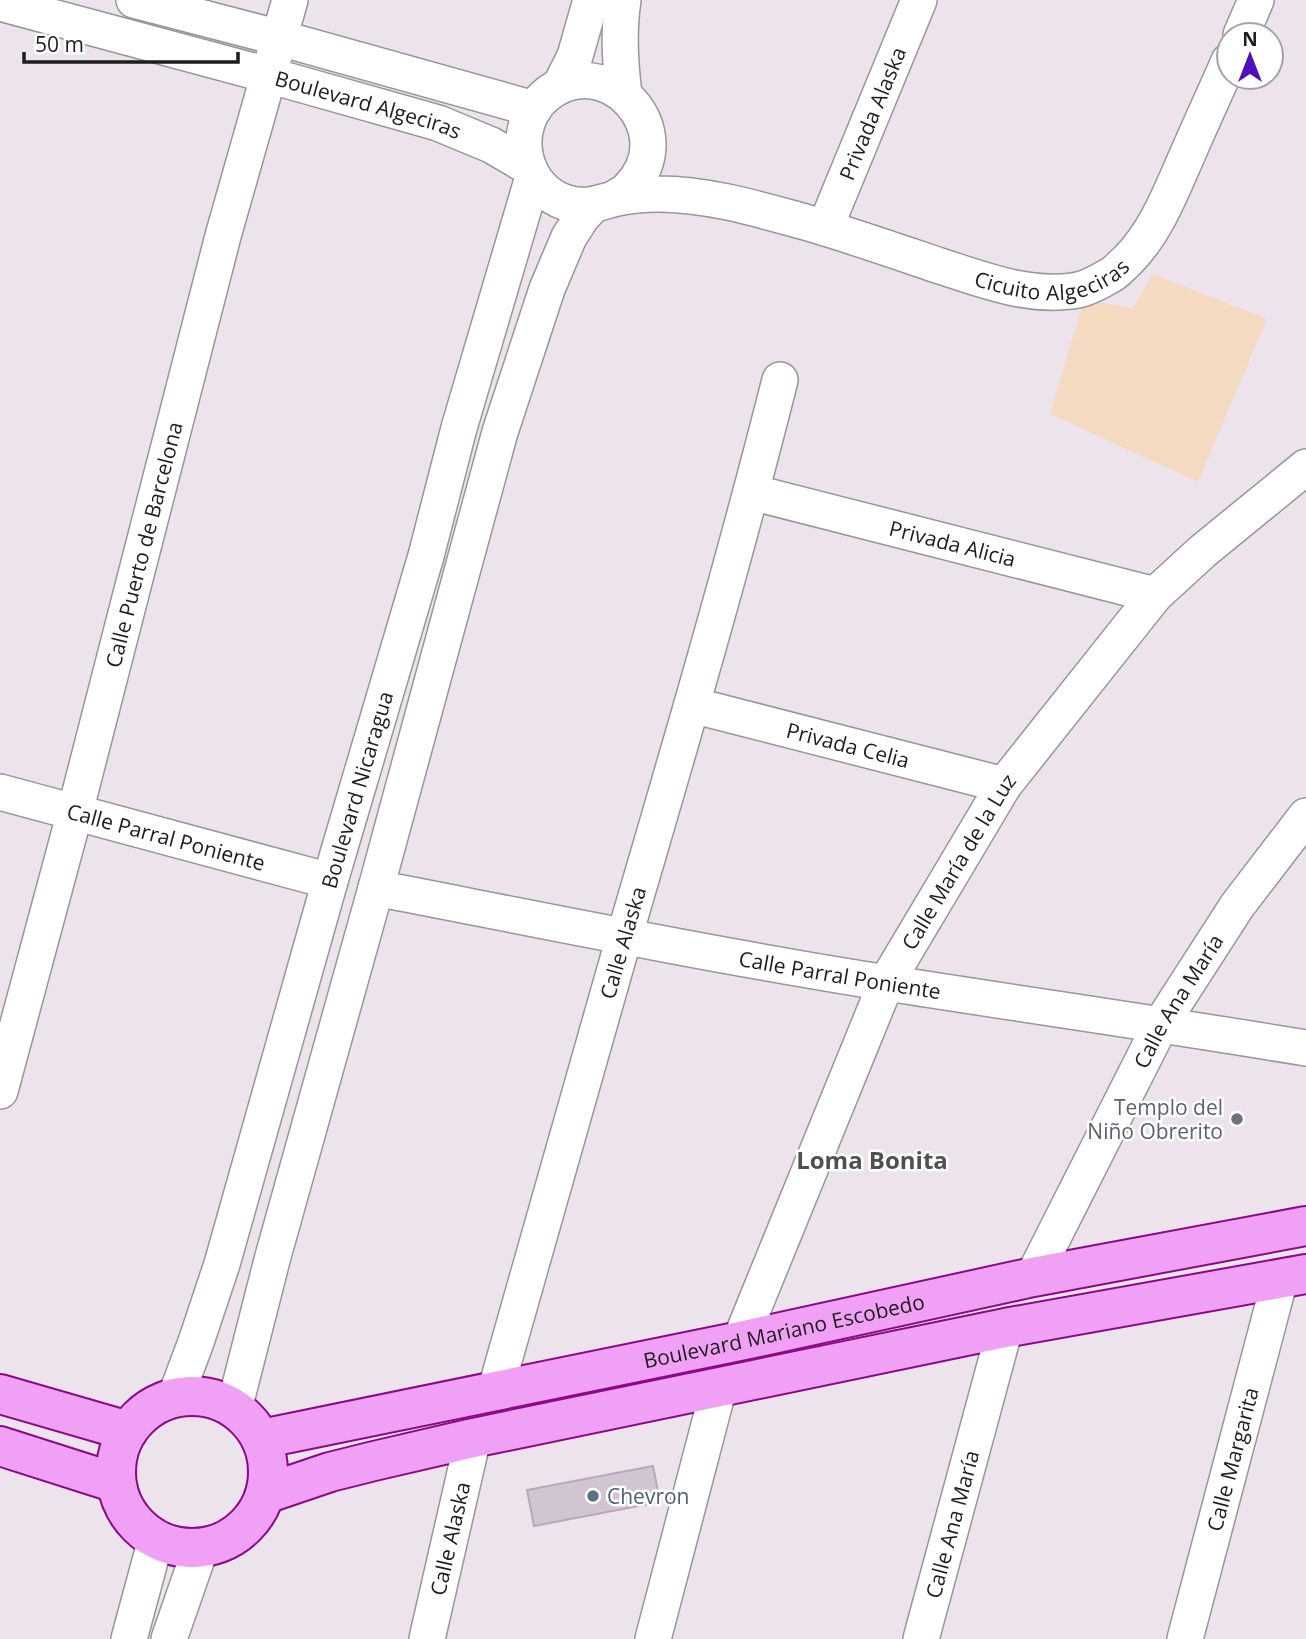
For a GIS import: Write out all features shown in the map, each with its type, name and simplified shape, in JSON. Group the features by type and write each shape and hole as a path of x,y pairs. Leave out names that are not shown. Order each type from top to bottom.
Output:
{"main road":[{"name":"Boulevard Mariano Escobedo","path":"261,1439 740,1341 1033,1277 1306,1226"},
{"name":"Boulevard Mariano Escobedo","path":"265,1494 330,1472 473,1438 1005,1328 1293,1276"},
{"path":"0,1394 128,1431"},
{"path":"195,1396 216,1399 234,1409 250,1422 261,1439 267,1457 265,1494 256,1514 241,1530 222,1542 201,1547 178,1546 156,1539 141,1529 121,1500 116,1483 120,1447 128,1431 140,1416 156,1405 175,1398 195,1396"},
{"path":"0,1446 116,1483"}],"street":[{"name":"Boulevard Algeciras","path":"134,0 534,109"},
{"name":"Calle Puerto de Barcelona","path":"0,1091 75,812 223,236 290,0"},
{"path":"560,86 575,56 591,0"},
{"path":"623,0 620,65 624,94"},
{"name":"Privada Alaska","path":"825,228 919,0"},
{"path":"1247,21 1256,0"},
{"name":"Boulevard Algeciras","path":"0,4 438,123 491,145 530,172"},
{"path":"576,82 610,86 624,94 637,108 645,125 648,142 646,159 629,188 604,202 579,205 565,202 542,188 530,172 523,147 525,127 534,109 545,96 560,86 576,82"},
{"name":"Cicuito Algeciras","path":"604,202 655,193 759,209 999,285 1035,292 1074,291 1113,275 1137,250 1154,225 1215,91"},
{"name":"Cicuito Algeciras","path":"645,125 654,145 667,162 683,176 759,209"},
{"name":"Boulevard Nicaragua","path":"175,1398 222,1264 330,881 426,556 530,172"},
{"name":"Boulevard Nicaragua","path":"234,1409 272,1260 500,432 552,277 569,237 582,217 604,202"},
{"path":"751,492 780,380"},
{"name":"Calle María de la Luz","path":"740,1341 886,983 1004,785 1155,594 1306,467"},
{"name":"Privada Alicia","path":"751,492 1155,594"},
{"name":"Calle Alaska","path":"495,1391 751,492"},
{"name":"Privada Celia","path":"692,705 1004,785"},
{"name":"Calle Parral Poniente","path":"0,792 330,881"},
{"name":"Calle Ana María","path":"1033,1277 1161,1024 1237,906 1306,816"},
{"name":"Calle Parral Poniente","path":"376,888 886,983 1306,1048"},
{"name":"Calle Margarita","path":"1185,1639 1293,1276"},
{"name":"Calle Ana María","path":"921,1639 1005,1328"},
{"path":"653,1639 719,1387"},
{"name":"Calle Alaska","path":"427,1639 473,1438"},
{"path":"129,1639 156,1539"},
{"path":"169,1639 201,1547"}],"shaded area":[{"path":"1153,274 1267,319 1198,482 1050,414 1084,300 1133,308"}],"building":[{"name":"Chevron","path":"653,1466 660,1502 534,1526 527,1490"}],"place":[{"name":"Templo del Niño Obrerito","path":"1237,1119"},
{"name":"Chevron","path":"593,1496"}],"district":[{"name":"Loma Bonita","path":"872,1159"}]}
